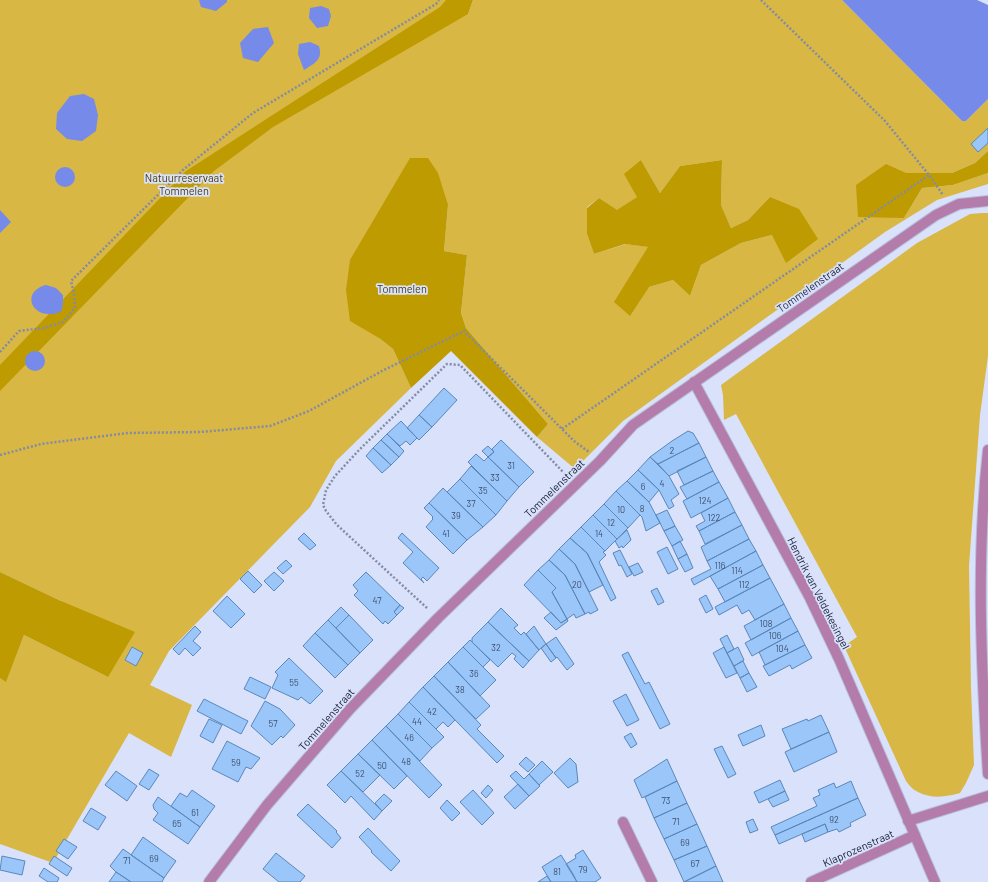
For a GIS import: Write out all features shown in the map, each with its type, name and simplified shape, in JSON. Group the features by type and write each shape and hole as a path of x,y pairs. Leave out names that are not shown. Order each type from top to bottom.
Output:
{"street":[{"name":"Tommelenstraat","path":"210,882 267,806 350,709 438,618 600,461 633,425 930,219 959,204 988,200"},
{"name":"Hendrik van Veldekesingel","path":"694,382 810,598 839,659 935,882"},
{"path":"988,450 985,474 980,561 982,688 988,774"},
{"path":"908,821 988,796"},
{"path":"623,822 652,882"},
{"name":"Klaprozenstraat","path":"811,882 915,835"}],"path":[{"path":"0,352 19,331 44,328 63,322 75,308 71,281 184,169 253,113 436,4 439,0"},
{"path":"761,0 885,121 929,175 951,208"},
{"path":"562,429 929,175"},
{"path":"0,455 41,444 128,433 200,432 270,426 309,411 382,371 464,331 574,441 600,461"},
{"path":"438,618 338,525 323,505 326,490 335,476 417,393 447,364 460,365 575,485"}],"green space":[{"name":"Natuurreservaat Tommelen","path":"0,0 469,0 468,14 473,0 842,0 962,121 966,121 988,99 988,151 975,163 952,173 906,173 904,218 922,188 953,185 988,173 988,184 937,200 885,232 623,421 575,469 537,437 548,424 466,328 461,313 467,255 444,251 448,205 379,338 393,349 411,388 336,461 310,507 169,651 150,685 192,705 171,757 129,733 53,863 0,844 0,678 6,681 24,635 108,677 61,601 0,572","holes":["641,160 660,193 680,166 722,160 721,205 731,228 748,220 770,197 772,235 741,243 701,265 690,296 673,280 649,287 649,247 626,244 594,254 587,234 587,207 599,198 617,211 637,197"]},
{"name":"Natuurreservaat Tommelen","path":"446,0 473,0 468,14 273,127 214,171 0,391 0,365 186,171 440,7"},
{"path":"988,151 988,173 953,185 922,188 904,218 858,217 856,185 886,164 906,173 952,173 975,163"},
{"name":"Tommelen","path":"410,158 428,158 438,173 448,205 444,251 467,255 461,313 466,328 548,424 537,437 451,351 411,388 393,349 379,338 350,321 346,290 350,260"},
{"path":"641,160 660,193 680,166 722,160 721,205 731,228 748,220 770,197 799,209 818,239 786,263 772,235 741,243 701,265 690,296 673,280 649,287 630,316 614,302 648,247 625,244 594,254 587,234 587,208 599,198 617,210 637,197 624,174"},
{"path":"988,213 988,356 980,415 969,566 974,765 960,793 950,796 928,796 916,791 906,781 844,646 857,637 736,414 724,420 721,385 917,243 970,214"},
{"path":"0,572 61,601 135,632 108,677 24,635 6,682 0,678"}],"water":[{"path":"199,0 227,0 227,2 216,11 201,7"},
{"path":"842,0 977,0 988,5 988,99 966,121 962,121"},
{"path":"321,6 329,9 331,16 328,26 317,28 309,18 310,8"},
{"path":"268,27 274,43 258,62 243,58 240,43 253,29"},
{"path":"310,42 319,46 320,55 317,61 304,70 298,54 299,44"},
{"path":"84,94 94,99 98,115 96,131 82,141 67,139 56,129 57,113 70,96"},
{"path":"61,167 69,167 75,173 75,181 69,187 61,187 55,181 55,173"},
{"path":"0,210 11,222 0,233"},
{"path":"46,285 56,288 63,295 61,312 44,314 34,307 32,297 34,292 38,288"},
{"path":"31,351 39,351 45,357 45,365 39,371 31,371 25,365 25,357"}],"building":[{"path":"988,128 988,143 978,152 971,144"},
{"path":"444,388 457,400 432,427 419,415"},
{"path":"419,415 432,427 419,440 407,428"},
{"path":"401,421 417,438 410,445 406,441 400,446 387,434"},
{"path":"688,431 693,433 699,443 658,464 650,457 672,441"},
{"path":"387,434 404,451 399,457 381,440"},
{"path":"381,440 399,457 391,465 373,448"},
{"path":"501,440 534,472 519,487 488,457 494,452 492,449"},
{"path":"699,443 706,457 669,476 658,464"},
{"path":"488,446 494,452 488,457 482,451"},
{"path":"373,448 391,465 382,473 366,456"},
{"path":"476,454 484,461 488,457 519,487 507,501 468,462"},
{"path":"650,457 669,476 679,494 671,500 674,506 669,509 659,490 638,470"},
{"path":"706,457 713,471 684,485 677,471"},
{"path":"471,466 507,501 496,515 460,479"},
{"path":"638,470 659,490 649,502 627,481"},
{"path":"713,471 719,482 687,499 680,487"},
{"path":"460,479 496,515 483,527 447,492"},
{"path":"627,481 649,502 660,523 646,531 642,517 616,491"},
{"path":"719,482 728,498 691,518 683,501"},
{"path":"443,488 483,527 467,540 429,503"},
{"path":"616,491 640,515 628,528 604,504"},
{"path":"728,498 735,512 699,531 696,526 705,521 701,513"},
{"path":"429,503 467,540 453,554 426,527 433,519 433,517 424,508"},
{"path":"604,504 628,528 617,539 593,515"},
{"path":"667,510 675,526 664,531 656,515"},
{"path":"735,512 742,525 705,544 699,531"},
{"path":"593,515 617,539 605,551 581,527"},
{"path":"742,525 749,539 707,561 701,547"},
{"path":"675,526 683,540 672,546 664,531"},
{"path":"581,527 605,551 603,552 606,555 599,562 616,598 611,601 587,553 570,538"},
{"path":"627,530 631,540 623,548 622,546 619,548 615,541"},
{"path":"304,533 316,545 310,550 298,539"},
{"path":"402,533 439,568 427,581 423,577 421,579 424,583 403,563 413,552 398,538"},
{"path":"570,538 587,553 603,585 589,592 575,564 559,549"},
{"path":"749,539 756,551 694,585 691,579 711,569 707,561"},
{"path":"680,541 687,554 678,559 672,546"},
{"path":"667,547 678,569 668,574 657,552"},
{"path":"559,549 575,564 598,610 590,614 589,612 585,614 565,575 549,560"},
{"path":"620,550 632,574 627,577 621,565 619,566 613,553"},
{"path":"756,551 763,565 718,589 710,576"},
{"path":"687,554 693,568 685,572 678,559"},
{"path":"286,560 292,566 283,574 277,568"},
{"path":"549,560 565,575 585,614 576,618 574,614 567,619 552,592 556,588 538,570"},
{"path":"638,563 643,572 634,576 629,567"},
{"path":"763,565 770,578 725,602 718,589"},
{"path":"538,570 556,588 552,592 567,619 561,623 524,585"},
{"path":"248,571 262,585 254,593 240,579"},
{"path":"274,572 284,581 274,591 264,581"},
{"path":"366,572 400,605 394,612 397,615 388,624 385,621 383,624 354,595 358,591 353,585"},
{"path":"770,578 784,604 755,620 749,610 742,614 737,605 719,615 715,607"},
{"path":"657,588 664,602 658,605 651,591"},
{"path":"706,595 713,609 706,613 699,599"},
{"path":"227,596 245,614 231,628 213,611"},
{"path":"784,604 791,618 751,640 744,626"},
{"path":"400,605 404,608 397,615 394,612"},
{"path":"341,607 349,615 336,628 328,620"},
{"path":"501,608 518,625 514,628 521,635 524,632 539,650 529,661 488,622"},
{"path":"551,612 561,623 567,619 568,621 556,630 544,618"},
{"path":"349,615 373,640 360,653 336,628"},
{"path":"791,618 798,631 752,656 745,643"},
{"path":"328,620 360,653 348,665 315,633"},
{"path":"488,622 529,661 523,668 514,659 516,656 512,653 498,667 472,642 472,638"},
{"path":"195,626 201,632 193,641 201,648 193,656 185,648 179,655 173,649"},
{"path":"534,626 546,644 539,650 526,634"},
{"path":"798,631 805,645 765,665 759,652"},
{"path":"315,633 348,665 335,678 303,646"},
{"path":"727,635 734,649 727,653 720,639"},
{"path":"556,637 574,664 567,670 546,644"},
{"path":"470,640 490,660 483,667 463,647"},
{"path":"546,644 556,658 551,662 541,648"},
{"path":"805,645 812,658 792,669 790,665 769,676 763,666"},
{"path":"132,647 143,653 136,666 125,660"},
{"path":"463,647 496,680 480,696 448,662"},
{"path":"724,647 737,673 726,678 713,653"},
{"path":"738,647 744,660 734,666 727,653"},
{"path":"628,652 645,684 649,682 670,724 660,729 622,655"},
{"path":"289,658 323,691 310,704 301,697 298,700 272,688 278,675 275,672"},
{"path":"743,661 749,673 740,678 734,666"},
{"path":"448,662 490,706 476,719 434,676"},
{"path":"749,673 757,687 747,692 740,678"},
{"path":"434,676 481,725 477,729 504,756 497,763 423,687"},
{"path":"250,677 271,687 265,699 244,689"},
{"path":"423,687 455,720 448,727 443,722 436,729 409,702"},
{"path":"626,694 639,720 627,726 613,701"},
{"path":"204,699 248,721 241,734 197,711"},
{"path":"265,701 280,709 295,725 283,738 281,736 272,745 251,726"},
{"path":"409,702 444,737 432,748 398,714"},
{"path":"398,714 432,748 420,761 386,726"},
{"path":"821,715 829,732 791,749 782,729 807,719 808,721"},
{"path":"209,719 222,725 213,743 200,736"},
{"path":"761,725 765,736 743,746 738,735"},
{"path":"386,726 442,785 429,798 372,740"},
{"path":"829,732 837,752 794,772 785,752"},
{"path":"631,733 637,744 631,748 624,737"},
{"path":"372,740 407,776 394,789 358,754"},
{"path":"227,741 260,758 251,769 246,767 238,782 212,769"},
{"path":"722,746 736,774 728,778 714,749"},
{"path":"358,754 380,775 363,792 341,771"},
{"path":"526,757 535,765 528,772 519,764"},
{"path":"570,758 576,764 578,782 568,788 554,773"},
{"path":"667,759 677,781 642,798 634,780"},
{"path":"542,761 553,772 539,785 529,774"},
{"path":"149,769 159,775 149,790 139,784"},
{"path":"116,771 137,786 127,801 105,785"},
{"path":"341,771 382,811 374,820 351,796 345,803 327,785"},
{"path":"516,771 524,779 529,774 540,786 529,796 510,776"},
{"path":"780,780 785,791 759,803 754,792"},
{"path":"677,781 687,803 654,818 645,797"},
{"path":"851,781 858,798 775,835 771,827 817,806 813,798 820,795 818,790 834,783 836,788"},
{"path":"518,784 529,796 515,809 504,797"},
{"path":"488,785 493,790 486,798 481,793"},
{"path":"192,790 215,806 200,827 171,806 180,793 187,797"},
{"path":"473,790 494,813 482,825 460,802"},
{"path":"785,791 789,800 773,807 768,799"},
{"path":"384,794 392,801 382,811 375,803"},
{"path":"158,797 200,827 188,844 153,820 158,813 154,809 153,805"},
{"path":"858,798 866,815 850,823 851,826 839,832 837,829 828,832 825,824 779,844 775,835"},
{"path":"447,800 460,813 452,821 440,808"},
{"path":"687,803 697,824 664,839 654,818"},
{"path":"308,804 337,831 336,832 341,838 332,848 297,815"},
{"path":"91,808 106,817 98,830 83,821"},
{"path":"753,819 758,830 750,833 746,822"},
{"path":"697,824 707,846 674,860 664,839"},
{"path":"825,824 828,832 805,842 802,834"},
{"path":"368,828 400,861 391,871 371,852 372,851 359,837"},
{"path":"143,837 176,861 164,878 131,855"},
{"path":"64,839 77,847 68,859 56,851"},
{"path":"707,846 716,866 684,882 674,860"},
{"path":"123,849 164,878 162,882 131,882 116,872 110,866"},
{"path":"583,850 601,878 595,882 577,882 566,864 576,858 575,855"},
{"path":"276,853 305,876 300,882 279,882 263,869"},
{"path":"561,855 577,882 551,882 542,867"},
{"path":"2,856 25,861 22,875 0,870"},
{"path":"54,856 72,868 67,876 49,864"},
{"path":"716,866 723,882 684,882"},
{"path":"44,868 59,878 57,882 48,882 39,876"},
{"path":"116,872 131,882 109,882"},
{"path":"547,876 551,882 538,882"}]}
